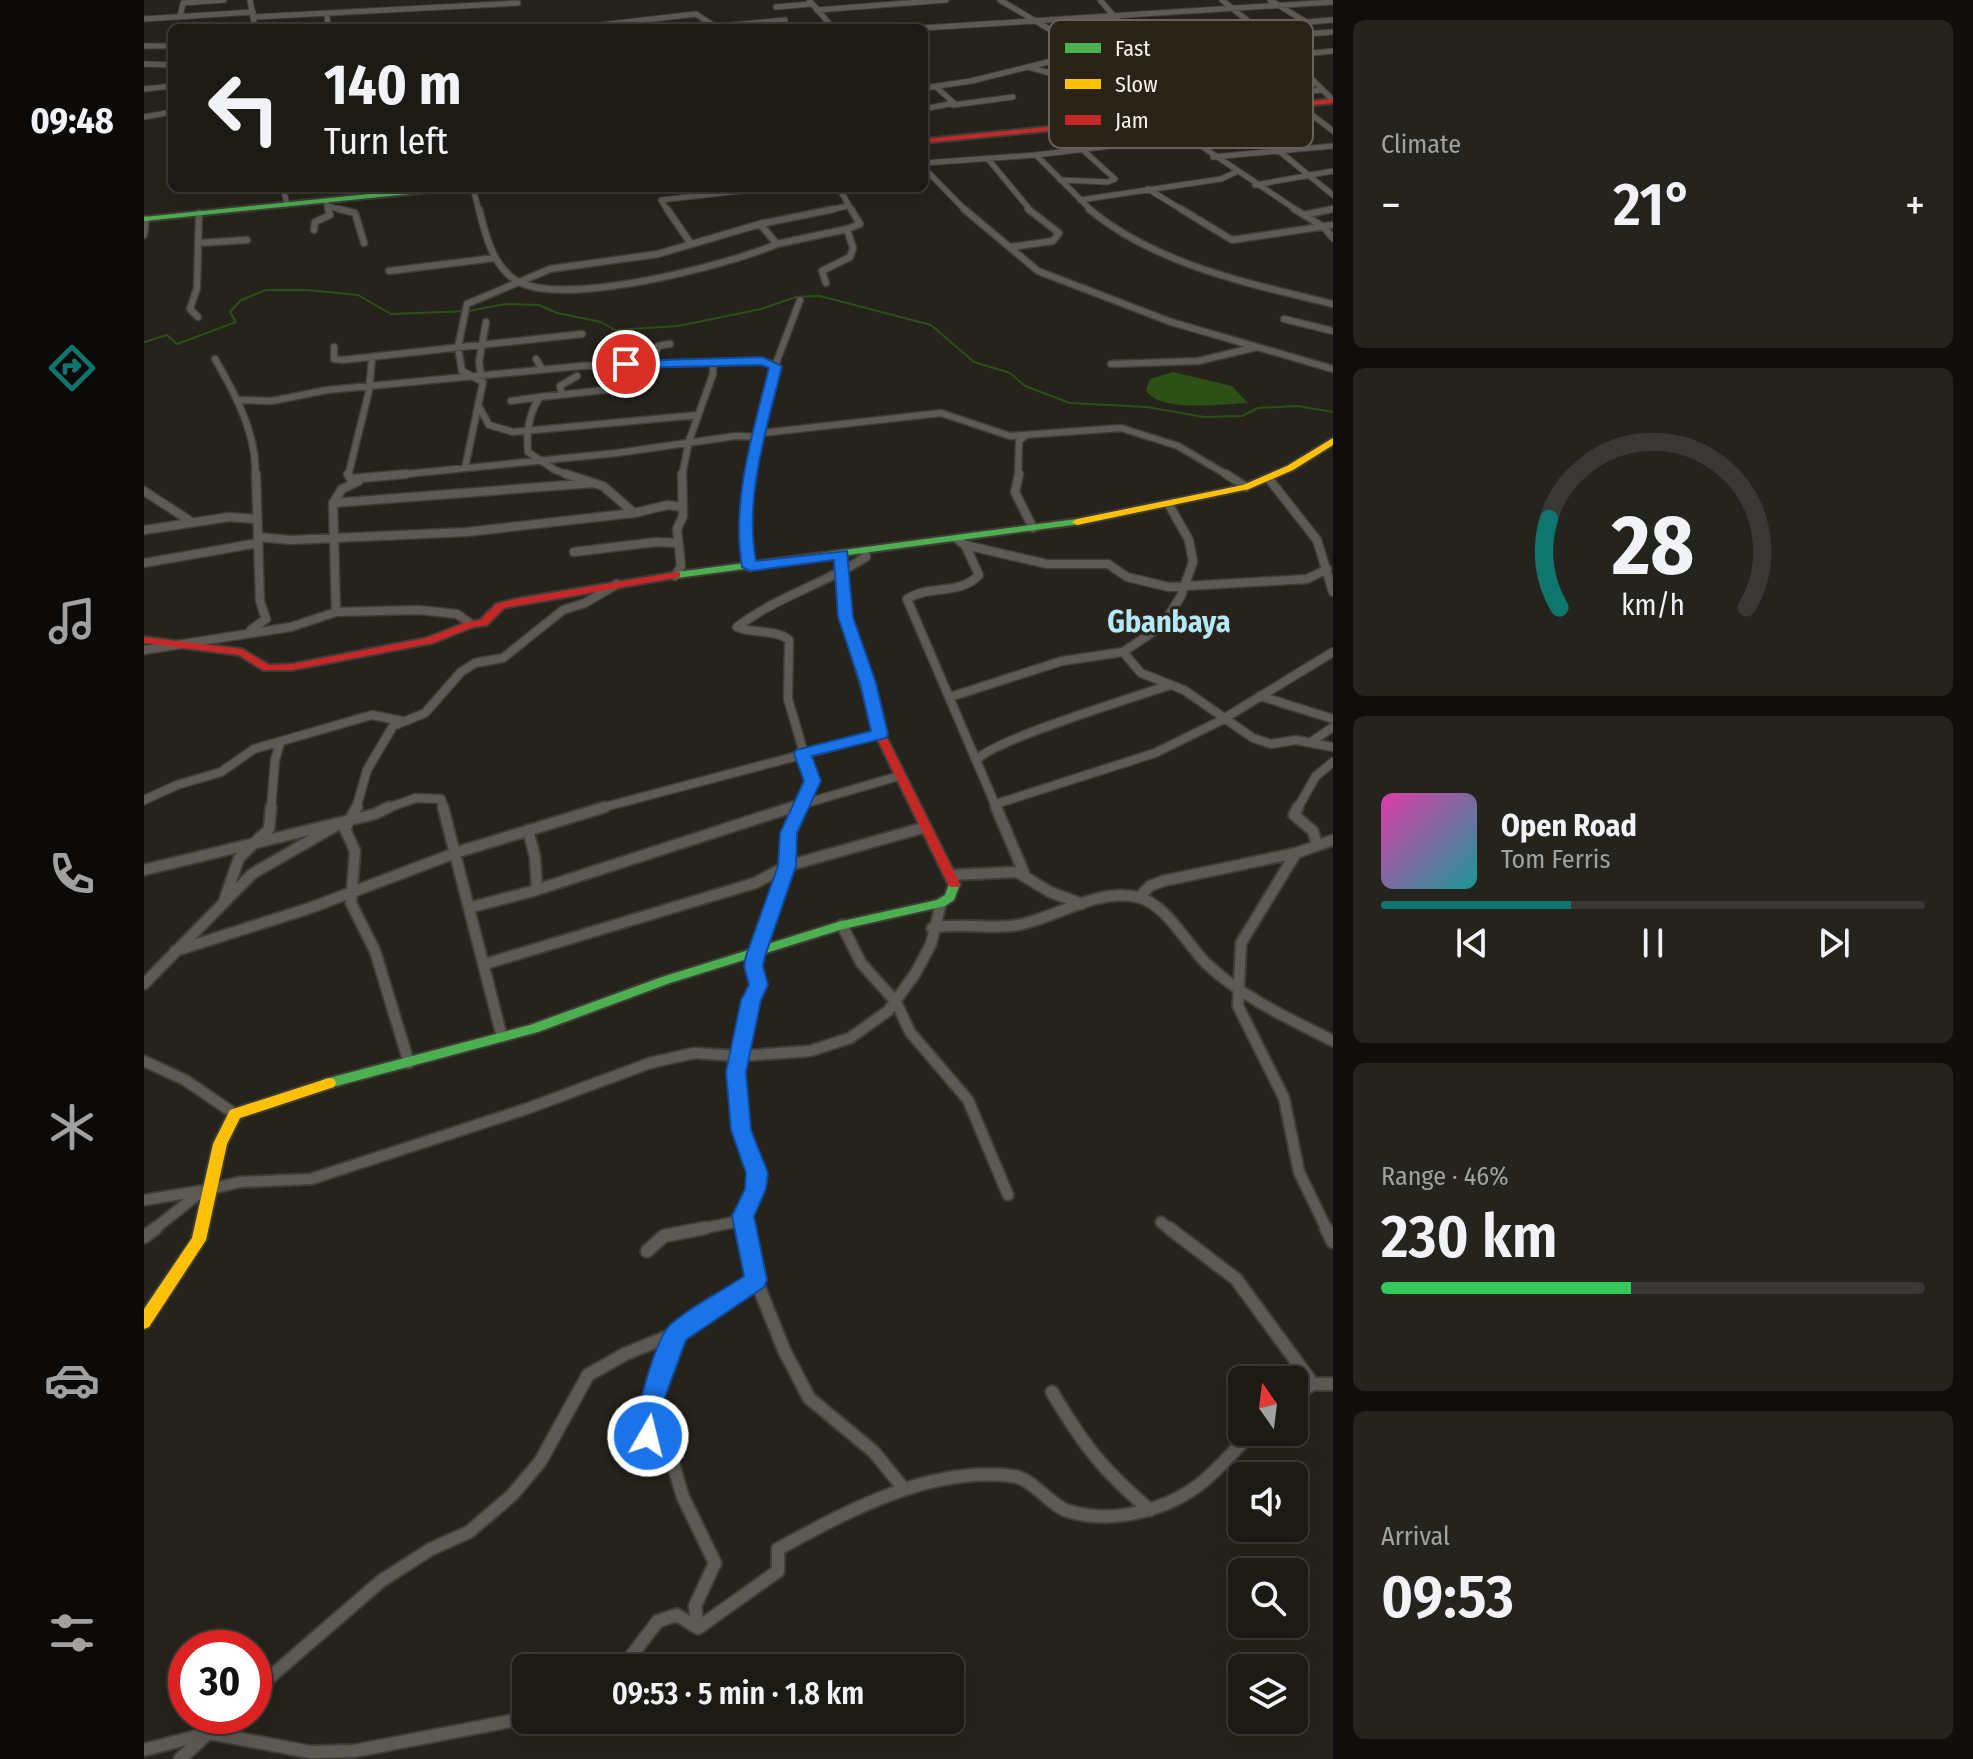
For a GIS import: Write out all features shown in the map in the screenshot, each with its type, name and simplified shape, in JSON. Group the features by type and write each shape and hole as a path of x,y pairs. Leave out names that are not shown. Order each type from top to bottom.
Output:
{"street":[{"path":"180,17 183,3 224,0"},
{"path":"250,0 254,24"},
{"path":"392,0 397,10"},
{"path":"430,0 433,8"},
{"path":"772,0 788,24"},
{"path":"817,10 946,0"},
{"path":"1000,0 1049,28"},
{"path":"1100,0 1118,17"},
{"path":"1222,0 1246,20"},
{"path":"1270,0 1303,20"},
{"path":"776,7 810,2 829,24"},
{"path":"928,28 1333,2"},
{"path":"144,19 327,14 518,3"},
{"path":"327,14 328,24"},
{"path":"609,24 696,14 711,24"},
{"path":"746,24 785,20"},
{"path":"1313,21 1333,20"},
{"path":"1313,34 1333,32"},
{"path":"144,46 168,46"},
{"path":"144,64 168,65"},
{"path":"928,88 1049,64"},
{"path":"1028,67 1049,74"},
{"path":"1313,81 1333,100"},
{"path":"144,89 168,86"},
{"path":"936,87 953,105"},
{"path":"1313,91 1323,90"},
{"path":"928,108 1013,97"},
{"path":"1313,103 1333,100"},
{"path":"144,117 168,113"},
{"path":"1313,116 1333,131"},
{"path":"1320,122 1333,121"},
{"path":"928,140 1049,129"},
{"path":"1313,148 1333,146"},
{"path":"928,166 1099,148"},
{"path":"1200,148 1324,227 1333,238"},
{"path":"1213,157 1311,148"},
{"path":"1060,180 1108,182 1115,179 1083,150"},
{"path":"1279,151 1333,195"},
{"path":"1036,155 1080,200 1129,237 1247,281 1333,304"},
{"path":"988,159 1028,209 1059,233 1053,241 1011,247"},
{"path":"928,170 983,228 1038,271 1171,322 1333,369"},
{"path":"1255,185 1333,171"},
{"path":"1080,200 1221,179 1236,172"},
{"path":"1148,189 1232,240 1333,225"},
{"path":"284,192 287,204"},
{"path":"144,235 145,219 416,192"},
{"path":"474,192 485,239 495,258 516,281 551,289 668,277 777,244 860,224 841,192"},
{"path":"691,244 661,200 711,192"},
{"path":"314,230 315,222 330,216 327,203"},
{"path":"327,203 355,213 364,243"},
{"path":"479,376 463,373 458,347 464,311 467,304 516,281 561,267 658,254 760,224 848,206"},
{"path":"1304,215 1333,209"},
{"path":"198,317 190,309 196,298 199,213"},
{"path":"760,224 777,244"},
{"path":"826,283 822,277 825,266 842,261 852,253 847,229"},
{"path":"198,243 247,240"},
{"path":"389,271 495,258"},
{"path":"750,567 745,531 753,460 762,435 775,366 800,300"},
{"path":"1284,319 1333,331"},
{"path":"465,468 483,382 479,376 486,322"},
{"path":"334,347 333,357 337,360 582,334"},
{"path":"620,336 627,342 621,365"},
{"path":"511,401 633,387 644,380 654,364 658,346 670,344"},
{"path":"1111,364 1202,361 1261,346"},
{"path":"625,351 654,364"},
{"path":"372,358 373,386 348,473 351,479 542,462 689,441 941,413 960,415 994,433 1022,438 1109,428 1133,431 1190,451 1246,487"},
{"path":"215,359 240,400 248,437 257,452 260,601 266,619 245,633"},
{"path":"536,359 542,369"},
{"path":"240,400 272,401 305,393 542,369 762,361 775,366"},
{"path":"675,576 681,566 678,543 683,507 680,483 689,441 708,391 713,363"},
{"path":"562,395 560,386 577,376"},
{"path":"540,397 534,404 528,452 555,470 597,483 634,513"},
{"path":"478,405 489,425 513,432 698,415"},
{"path":"1022,438 1015,492 1033,528"},
{"path":"144,640 242,652 267,668 292,667 429,641 471,624 483,623 507,604 675,576 864,551 961,542 1169,505 1269,479 1333,441"},
{"path":"1269,479 1317,540 1333,592"},
{"path":"336,612 333,503 342,489 362,480"},
{"path":"333,503 597,483"},
{"path":"144,491 176,515 193,522"},
{"path":"144,563 258,540 467,532 634,513 668,505 683,507"},
{"path":"950,697 1062,661 1123,652 1162,626 1185,586 1193,562 1191,548 1169,505"},
{"path":"144,530 246,516 256,519"},
{"path":"574,552 656,542 678,543"},
{"path":"961,542 1047,564 1108,564 1138,580 1164,587 1307,579 1327,569"},
{"path":"961,542 977,567 979,575 974,582 963,587 921,590 907,599 978,759 1024,873"},
{"path":"864,551 866,557 841,573 759,610 737,627 749,632 787,637 788,699 812,781 786,840 787,866 753,966 759,985 751,1000 736,1072 738,1116 757,1173 744,1220 756,1280 784,1350 809,1398 879,1458 904,1489"},
{"path":"144,1200 206,1191 240,1182 311,1179 526,1109 650,1063 694,1053 739,1056 824,1047 868,1027 896,1002 926,956 941,903 954,891 950,875 880,734 868,683 846,617 841,554"},
{"path":"409,1063 375,951 355,915 351,894 355,851 347,838 345,821 389,730 402,721 425,713 461,672 475,663 503,658 555,615 617,584"},
{"path":"144,650 305,624 336,612 453,613 471,624"},
{"path":"1123,652 1126,661 1137,671 1183,689 1220,721 1242,735 1270,745 1281,746 1294,740 1333,747"},
{"path":"996,804 1155,753 1220,721 1333,652"},
{"path":"978,759 992,749 1170,685"},
{"path":"1260,696 1333,719"},
{"path":"144,800 177,785 221,772 247,752 372,715 402,721"},
{"path":"1311,742 1333,727"},
{"path":"175,951 351,894 458,852 636,796 880,734"},
{"path":"224,901 224,889 249,846 262,838 271,825 269,814 275,787 272,766 280,743"},
{"path":"972,748 992,749"},
{"path":"1317,845 1313,831 1294,815 1316,776 1333,762"},
{"path":"472,907 899,776"},
{"path":"144,870 345,821 398,803 436,797 444,804 458,852 502,1037"},
{"path":"144,984 252,874 345,821"},
{"path":"485,964 755,883 787,866 926,827"},
{"path":"528,830 535,857 537,889"},
{"path":"284,855 298,833"},
{"path":"932,928 963,923 1010,927 1085,904 1139,897 1150,886 1163,881 1296,853 1333,840"},
{"path":"1296,853 1241,943 1238,954 1243,991 1238,1006 1284,1098 1299,1172 1333,1242"},
{"path":"950,875 1003,871 1024,873 1060,897 1085,904"},
{"path":"1139,897 1164,916 1211,968 1243,991 1333,1041"},
{"path":"144,1322 199,1240 206,1191 220,1144 235,1114 300,1091 502,1037 842,925 941,903"},
{"path":"842,925 861,963 896,1002 910,1032 968,1100 1008,1195"},
{"path":"144,1061 185,1080 235,1114"},
{"path":"144,1237 206,1191"},
{"path":"647,1251 664,1236 744,1220"},
{"path":"1161,1222 1236,1279 1313,1384"},
{"path":"272,1675 381,1581 431,1549 469,1532 512,1495 540,1462 588,1375 625,1354 677,1333 756,1280"},
{"path":"677,1333 653,1397 648,1436 673,1464 683,1497 715,1563 695,1606 698,1628"},
{"path":"1308,1387 1333,1384"},
{"path":"1052,1392 1088,1451 1111,1478 1150,1510"},
{"path":"698,1628 778,1571 778,1549 864,1503 904,1489 963,1475 1016,1476 1065,1510 1100,1518 1150,1510 1203,1482 1238,1446"},
{"path":"633,1654 658,1621 677,1615 698,1628"},
{"path":"212,1734 232,1740 331,1753 512,1721"},
{"path":"144,1750 205,1734"},
{"path":"180,1759 208,1734"}],"shaded area":[{"path":"1173,372 1232,386 1248,403 1177,404 1164,402 1146,390 1150,379"}],"waterway":[{"path":"144,342 167,335 177,344 236,322 230,312 241,300 266,290 358,295 391,314 469,311 505,304 539,305 557,313 601,322 615,330 678,326 761,309 796,297 820,296 931,325 974,362 1010,373 1025,386 1070,403 1147,407 1204,417 1242,416 1258,408 1297,406 1333,412"}],"traffic: fast":[{"path":"144,219 410,192"},
{"path":"677,575 1077,522"},
{"path":"329,1083 533,1029 666,980 842,925 941,903 950,897 954,884"}],"traffic: slow":[{"path":"1077,522 1246,487 1290,468 1333,441"},
{"path":"144,1322 199,1240 220,1144 235,1114 329,1083"}],"traffic: jam":[{"path":"1313,103 1333,101"},
{"path":"928,141 1049,129"},
{"path":"841,554 846,617 880,734 954,884"},
{"path":"144,640 242,652 267,668 292,667 429,641 471,624 483,623 500,606 515,602 677,575"}],"district":[{"name":"Gbanbaya","path":"1169,622"}],"route":[{"path":"626,364 762,361 775,366 777,370 753,460 749,518 744,537 750,567 841,554 846,617 868,683 880,734 802,754 812,781 811,787 786,840 787,866 755,956 753,966 759,985 751,1000 736,1072 738,1116 746,1148 757,1173 755,1189 743,1216 756,1280 677,1333 663,1362 653,1397 648,1436"}]}
